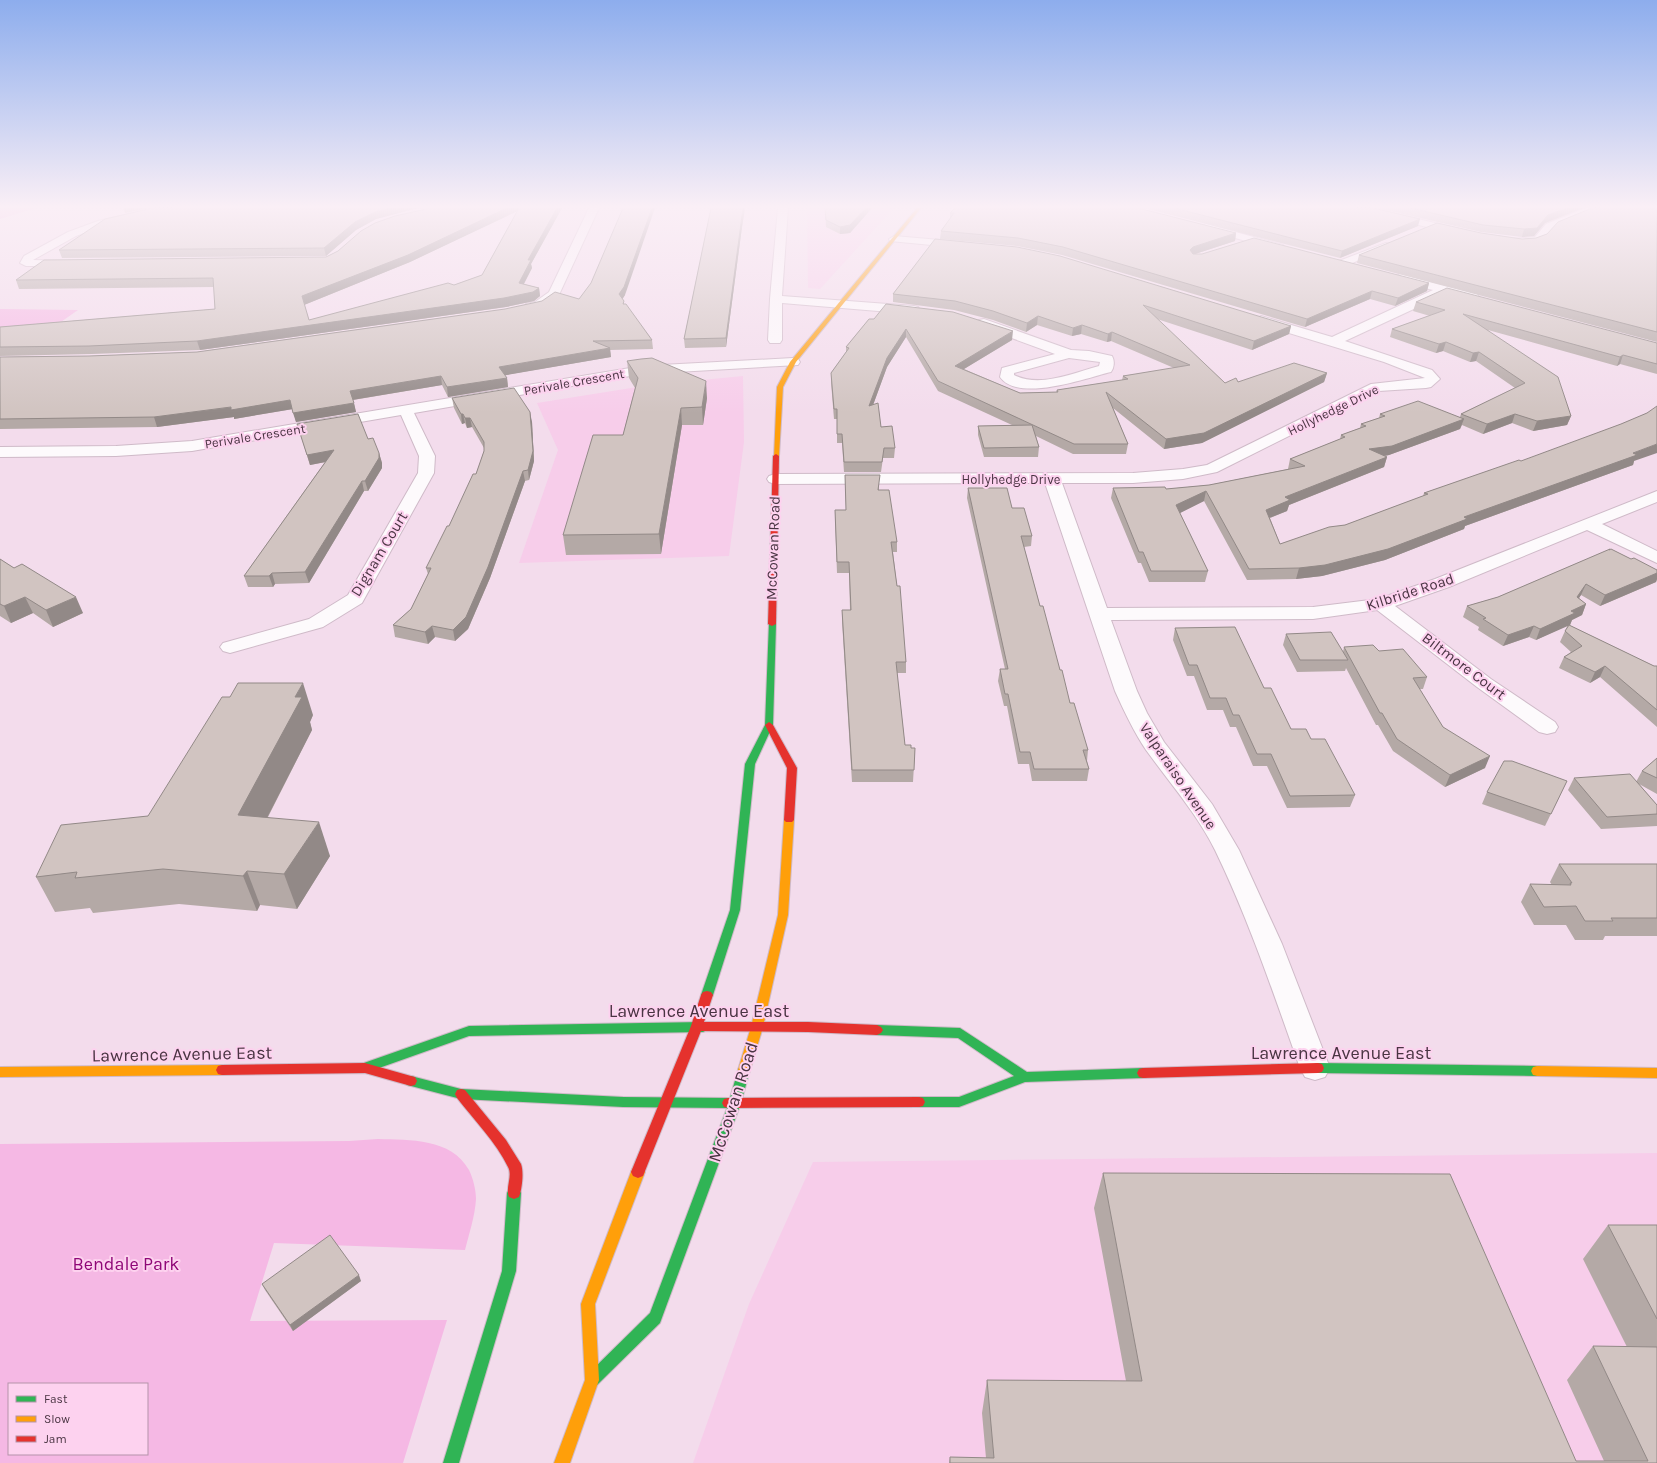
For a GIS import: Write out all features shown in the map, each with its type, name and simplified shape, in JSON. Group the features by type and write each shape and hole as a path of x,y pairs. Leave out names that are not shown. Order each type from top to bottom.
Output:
{"main road":[{"name":"McCowan Road","path":"562,1463 592,1380 588,1304 648,1147 697,1026 735,910 750,764 769,725 778,396 790,368 863,276"},
{"name":"McCowan Road","path":"592,1380 655,1318 735,1102 756,1027 783,915 792,768 769,725"},
{"name":"Lawrence Avenue East","path":"365,1068 469,1031 697,1026 808,1026 960,1033 1025,1077"},
{"name":"Lawrence Avenue East","path":"0,1072 365,1068 461,1094 623,1102 959,1102 1025,1077 1315,1068 1657,1073"},
{"path":"451,1463 509,1270 516,1168 501,1144 461,1094"}],"street":[{"path":"519,309 539,305 554,294 562,276"},
{"path":"775,340 778,276"},
{"path":"1395,276 1481,300"},
{"path":"1333,342 1444,290"},
{"path":"776,299 841,303 928,312"},
{"name":"Hollyhedge Drive","path":"775,479 1052,479 1133,478 1183,474 1211,469 1376,387 1426,384 1434,379 1427,373 1401,362 1252,318"},
{"path":"974,320 1069,354 1089,355 1107,359 1106,369 1046,384 1021,384 1007,377 1008,371 1069,354"},
{"name":"Perivale Crescent","path":"0,452 116,451 192,446 642,370 688,366 790,368"},
{"name":"Dignam Court","path":"230,647 316,623 355,599 426,473 427,456 406,411"},
{"name":"Valparaiso Avenue","path":"1052,479 1101,614 1126,691 1136,713 1154,745 1204,810 1227,850 1269,944 1315,1068"},
{"name":"Kilbride Road","path":"1101,614 1313,613 1381,604 1442,583 1657,496"},
{"path":"1588,524 1657,558"},
{"name":"Biltmore Court","path":"1381,604 1484,683 1547,727"}],"shaded area":[{"path":"808,276 832,276 820,289 808,288"},
{"path":"743,376 744,442 729,556 519,563 558,450 537,403 650,385"},
{"path":"1657,1153 1657,1463 693,1463 749,1304 813,1162"}],"green space":[{"path":"0,309 78,310 58,324 0,329"},
{"name":"Bendale Park","path":"378,1139 429,1143 441,1146 452,1152 469,1170 476,1195 473,1218 465,1250 274,1243 250,1321 447,1320 403,1463 0,1463 0,1144 349,1141"}],"building":[{"path":"21,276 353,276 302,296 309,320 448,283 454,285 478,276 523,276 519,283 539,288 533,292 504,298 197,341 89,346 0,347 0,327 215,309 213,278 16,280"},
{"path":"594,276 628,276 624,287 619,294 624,301 623,304 626,304 652,340 593,341 610,348 499,367 507,378 447,387 441,376 350,391 354,403 293,413 290,400 231,410 231,407 154,417 0,419 0,357 89,356 197,352 505,309 542,301 555,292 579,299 591,283"},
{"path":"697,276 734,276 726,338 684,339"},
{"path":"907,276 1127,276 1291,326 1254,341 1143,305 1225,383 1236,378 1238,382 1294,363 1327,373 1204,433 1166,439 1106,392 1128,444 1074,444 938,381 906,329 887,358 869,406 878,403 881,427 892,426 895,448 884,448 882,462 844,462 842,434 837,434 837,409 834,409 831,373 849,348 846,347 869,319 874,319 886,304 953,312 1013,331 955,366 1020,393 1058,392 1057,390 1128,379 1123,376 1190,365 1112,332 1108,334 1082,325 1073,328 1038,316 1027,323 993,311 955,301 893,294"},
{"path":"1162,276 1403,276 1429,283 1398,298 1372,291 1307,319"},
{"path":"1441,276 1657,276 1657,332"},
{"path":"1447,288 1657,343 1657,364 1623,355 1620,357 1463,314 1558,377 1571,416 1537,421 1515,414 1487,424 1461,414 1525,383 1479,352 1473,353 1446,342 1439,344 1392,329 1445,310 1416,302"},
{"path":"652,358 706,381 702,407 681,408 659,534 563,535 593,435 623,435 638,378 627,361"},
{"path":"514,388 530,412 533,451 528,470 523,471 488,567 466,617 453,630 432,626 425,632 393,625 411,609 431,568 426,568 447,526 449,526 473,474 476,474 484,451 484,442 470,418 465,418 463,414 461,414 452,398"},
{"path":"1418,401 1464,419 1392,446 1369,449 1387,457 1285,497 1290,500 1266,510 1280,544 1329,527 1345,525 1428,494 1424,493 1519,460 1521,461 1621,424 1647,413 1657,406 1657,444 1633,453 1637,455 1464,517 1467,519 1388,549 1325,565 1299,568 1249,569 1206,491 1176,505 1208,571 1151,571 1143,552 1139,552 1113,488 1165,487 1166,489 1209,485 1305,466 1290,459 1345,437 1341,435 1366,426 1361,424 1385,416 1380,414"},
{"path":"358,414 368,439 373,438 379,453 379,458 365,481 362,481 305,572 272,573 269,576 244,576 334,450 307,455 297,424"},
{"path":"1032,425 1039,447 984,448 978,426"},
{"path":"845,475 880,475 878,490 889,490 897,542 891,542 897,586 900,586 906,662 896,662 905,745 911,745 911,748 915,748 914,770 852,770 842,610 851,610 849,562 837,562 835,510 846,510"},
{"path":"968,488 1007,488 1012,508 1024,508 1032,536 1021,536 1040,606 1043,606 1060,670 1062,670 1070,703 1074,703 1088,750 1083,750 1089,769 1034,769 1030,752 1020,752 1008,694 1005,694 1000,669 1008,669"},
{"path":"1610,549 1609,550 1611,549 1631,559 1634,558 1657,570 1657,573 1605,595 1586,584 1577,597 1586,604 1571,611 1575,613 1540,629 1534,626 1508,635 1483,619 1486,618 1467,606 1498,597"},
{"path":"0,559 14,568 22,564 76,597 46,610 25,597 4,606 0,604"},
{"path":"1569,625 1654,666 1657,666 1657,710 1605,666 1595,672 1564,657 1582,646 1565,631"},
{"path":"1235,627 1264,688 1271,688 1291,729 1306,729 1311,739 1325,739 1355,795 1290,796 1271,754 1257,754 1239,715 1233,715 1226,698 1210,698 1197,665 1189,665 1175,628"},
{"path":"1331,632 1348,660 1300,660 1286,634"},
{"path":"1373,645 1379,651 1403,649 1427,677 1413,678 1443,727 1490,756 1450,775 1397,739 1382,713 1380,713 1344,647"},
{"path":"238,683 303,683 295,697 302,697 238,815 319,822 284,874 247,871 243,876 163,869 75,878 77,872 36,877 61,825 148,816 222,697 230,697"},
{"path":"1657,758 1657,778 1642,771"},
{"path":"1504,761 1512,761 1567,781 1551,814 1487,792"},
{"path":"1630,774 1657,805 1657,814 1607,817 1574,778"},
{"path":"1559,864 1657,864 1657,918 1611,918 1613,921 1585,921 1576,906 1544,907 1530,884 1571,885 1570,883 1572,883"},
{"path":"1103,1173 1450,1174 1576,1461 1648,1461 1593,1346 1657,1347 1657,1463 950,1463 950,1457 994,1458 987,1380 1142,1381"},
{"path":"1608,1225 1657,1225 1657,1319"},
{"path":"330,1235 359,1275 290,1325 262,1284"}],"traffic: fast":[{"path":"707,995 735,910 750,764 769,725 772,624"},
{"path":"365,1068 469,1031 703,1027"},
{"path":"877,1030 960,1033 1025,1077"},
{"path":"1318,1068 1537,1071"},
{"path":"592,1380 655,1318 735,1103 744,1070"},
{"path":"919,1102 959,1102 1025,1077 1143,1073"},
{"path":"411,1081 461,1094 623,1102 728,1103"},
{"path":"451,1463 509,1271 514,1193"}],"traffic: slow":[{"path":"776,456 780,387 793,362 863,276"},
{"path":"744,1070 757,1027 783,915 789,820"},
{"path":"0,1072 222,1070"},
{"path":"1537,1071 1657,1073"},
{"path":"562,1463 592,1380 588,1304 638,1172"}],"traffic: jam":[{"path":"772,624 776,456"},
{"path":"769,725 792,768 789,820"},
{"path":"638,1172 697,1026 707,995"},
{"path":"703,1027 808,1027 877,1030"},
{"path":"222,1070 365,1068 411,1081"},
{"path":"1143,1073 1318,1068"},
{"path":"461,1094 501,1144 516,1168 514,1193"},
{"path":"728,1103 919,1102"}]}
